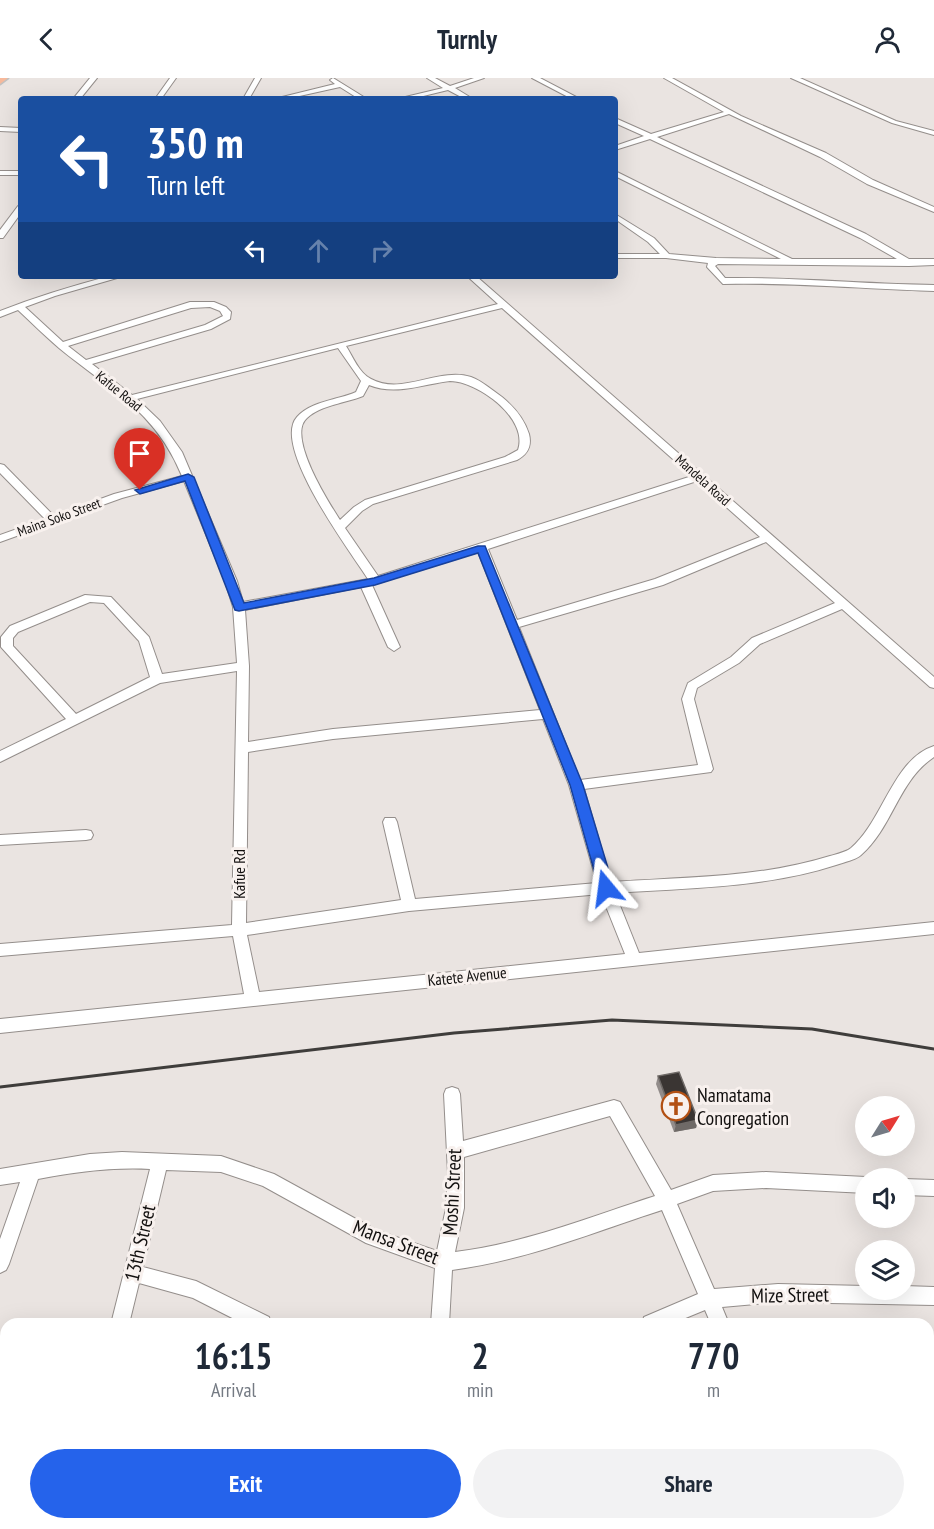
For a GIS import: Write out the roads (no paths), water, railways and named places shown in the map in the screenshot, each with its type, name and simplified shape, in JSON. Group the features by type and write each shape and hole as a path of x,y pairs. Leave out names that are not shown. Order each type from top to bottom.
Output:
{"street":[{"path":"79,96 94,78"},
{"path":"160,96 173,78"},
{"path":"248,96 258,78"},
{"path":"328,78 359,96"},
{"path":"430,78 464,96"},
{"path":"416,96 481,78"},
{"path":"535,78 571,96"},
{"path":"667,78 730,112 823,155 870,182 934,210"},
{"path":"794,78 903,126 934,133"},
{"path":"290,96 340,85"},
{"path":"618,147 730,112"},
{"path":"618,121 863,236 909,263"},
{"path":"0,129 18,130"},
{"path":"0,173 18,173"},
{"path":"618,174 792,261"},
{"path":"0,237 18,212"},
{"path":"618,218 657,244 664,250 666,256"},
{"path":"618,256 666,256 716,261 934,262"},
{"path":"716,261 710,265 723,281 782,280 858,286 934,288"},
{"path":"0,314 52,294 109,279"},
{"name":"Mandela Road","path":"474,279 934,684"},
{"path":"61,345 190,306 210,303 221,306 227,312 227,317 208,327 85,363"},
{"path":"130,398 504,305"},
{"name":"Kafue Road","path":"19,306 61,345 130,398 164,432 188,477 231,581 239,607 243,666"},
{"path":"340,345 366,381 394,387 449,379 462,378 471,381 505,404 518,418 525,445 517,456 369,502 358,509 340,527"},
{"path":"366,381 360,394 323,406 305,415 297,423 296,441 303,464 370,582 394,647"},
{"path":"0,466 51,519"},
{"name":"Maina Soko Street","path":"0,539 118,496 188,477"},
{"path":"239,607 370,582 700,477"},
{"path":"514,625 659,582 767,538"},
{"path":"482,548 576,785 606,888 634,959"},
{"path":"74,719 7,647 7,637 14,629 89,598 107,600 145,640 157,679"},
{"path":"576,785 706,769 688,699 692,686 728,665 756,641 843,604"},
{"path":"0,757 157,679 243,666"},
{"name":"Kafue Rd","path":"243,666 239,930 253,998"},
{"path":"242,748 333,734 549,714"},
{"path":"0,950 239,930 409,905 764,877 803,870 855,853 880,824 902,780 919,761 934,751"},
{"path":"390,822 409,905"},
{"path":"0,840 86,835"},
{"name":"Katete Avenue","path":"0,1026 934,928"},
{"name":"Moshi Street","path":"440,1318 444,1262 455,1208 457,1151 452,1094"},
{"path":"457,1151 614,1107 667,1200 717,1318"},
{"name":"Mansa Street","path":"0,1177 90,1162 160,1161 221,1164 268,1180 372,1237 444,1262 478,1258 519,1248 713,1183 735,1180 855,1185"},
{"name":"13th Street","path":"122,1318 160,1161"},
{"path":"0,1264 32,1172"},
{"path":"915,1187 934,1188"},
{"path":"134,1273 196,1290 250,1318"},
{"name":"Mize Street","path":"665,1318 708,1299 778,1293 934,1296"}],"railway":[{"path":"0,1087 454,1033 612,1020 812,1029 934,1049"}],"place":[{"name":"Namatama Congregation","path":"676,1106"}]}
